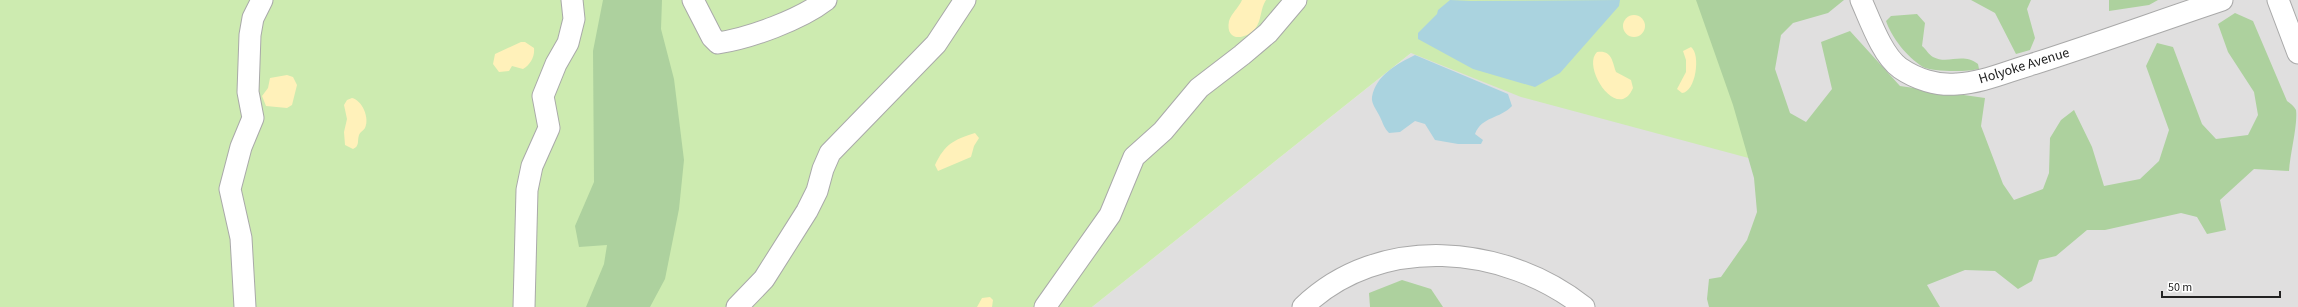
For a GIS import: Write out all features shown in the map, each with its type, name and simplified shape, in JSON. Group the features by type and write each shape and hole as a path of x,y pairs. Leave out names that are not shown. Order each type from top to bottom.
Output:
{"street":[{"path":"245,307 241,238 230,189 241,147 253,118 248,92 250,35 253,18 262,0"},
{"path":"524,307 527,190 532,166 549,128 543,96 556,64 568,43 574,19 572,0"},
{"path":"693,0 712,37 718,43 734,40 789,21 813,10 826,0"},
{"path":"737,307 764,279 807,212 817,191 823,169 830,152 936,44 965,0"},
{"path":"1045,307 1110,215 1134,157 1163,131 1199,88 1268,33 1296,0"},
{"name":"Holyoke Avenue","path":"1862,0 1874,29 1891,60 1900,68 1933,83 1956,84 1975,82 2055,57 2222,0"},
{"path":"2278,0 2298,53"},
{"path":"1303,307 1316,294 1349,275 1389,261 1423,255 1450,254 1484,259 1536,277 1573,298 1584,307"}],"shaded area":[{"path":"1720,0 2298,0 2298,307 1092,307 1411,53"}],"green space":[{"path":"0,0 1766,0 1756,160 1521,97 1411,53 1092,307 0,307"},
{"path":"603,0 662,0 661,29 674,79 684,160 679,209 665,279 650,307 586,307 604,264 607,245 579,247 575,226 594,182 593,51"},
{"path":"1696,0 1844,0 1828,13 1793,23 1781,35 1775,69 1790,113 1806,122 1832,89 1821,42 1850,31 1900,86 1985,98 1981,126 2003,184 2014,200 2043,189 2049,173 2050,138 2061,120 2074,110 2092,147 2104,186 2140,179 2159,161 2169,130 2146,66 2157,43 2173,47 2202,124 2216,139 2248,135 2258,115 2254,92 2228,52 2218,24 2235,13 2253,21 2287,101 2296,110 2296,123 2289,171 2254,169 2220,200 2226,230 2207,234 2197,217 2181,213 2105,230 2087,230 2056,256 2039,260 2032,281 2018,289 1995,271 1965,270 1927,285 1940,307 1709,307 1707,299 1709,279 1721,277 1747,240 1757,212 1754,178 1733,105"},
{"path":"1971,0 2031,0 2027,9 2035,38 2030,50 2016,54 1995,13"},
{"path":"2109,0 2158,0 2149,5 2109,11"},
{"path":"1917,14 1925,23 1922,46 1930,55 1944,60 1966,59 1978,64 1979,69 1959,71 1934,70 1923,67 1911,58 1896,40 1886,21 1891,16"},
{"path":"1402,280 1431,289 1443,307 1370,307 1369,293"}],"sand":[{"path":"1242,0 1266,0 1259,22 1255,29 1251,33 1237,37 1230,33 1229,21"},
{"path":"1634,15 1638,16 1644,22 1644,30 1638,36 1634,37 1630,36 1624,30 1623,26 1624,22 1630,16"},
{"path":"521,42 525,42 534,48 534,55 530,63 523,69 512,66 509,71 499,72 493,64 495,54"},
{"path":"1691,47 1696,57 1696,72 1691,86 1687,91 1682,93 1677,89 1686,72 1686,60 1683,51"},
{"path":"1597,52 1606,53 1609,55 1616,72 1631,80 1633,88 1626,97 1619,99 1611,96 1603,89 1597,79 1594,69 1593,59"},
{"path":"287,75 293,77 297,85 292,105 287,108 266,106 262,96 268,88 270,78"},
{"path":"352,98 359,102 366,115 365,128 360,133 357,145 353,149 345,145 344,132 347,119 344,105 347,100"},
{"path":"975,133 979,138 974,146 971,157 938,171 935,165 946,147 961,138"},
{"path":"990,297 993,300 992,307 977,307 982,298"}],"water":[{"path":"1450,0 1620,0 1619,6 1560,73 1535,87 1473,69 1418,39 1418,33 1437,14 1438,10"},
{"path":"1415,55 1508,94 1512,106 1478,128 1475,134 1483,140 1481,144 1458,144 1435,140 1425,124 1415,121 1400,132 1389,133 1387,131 1372,102 1374,89 1388,71"}]}
